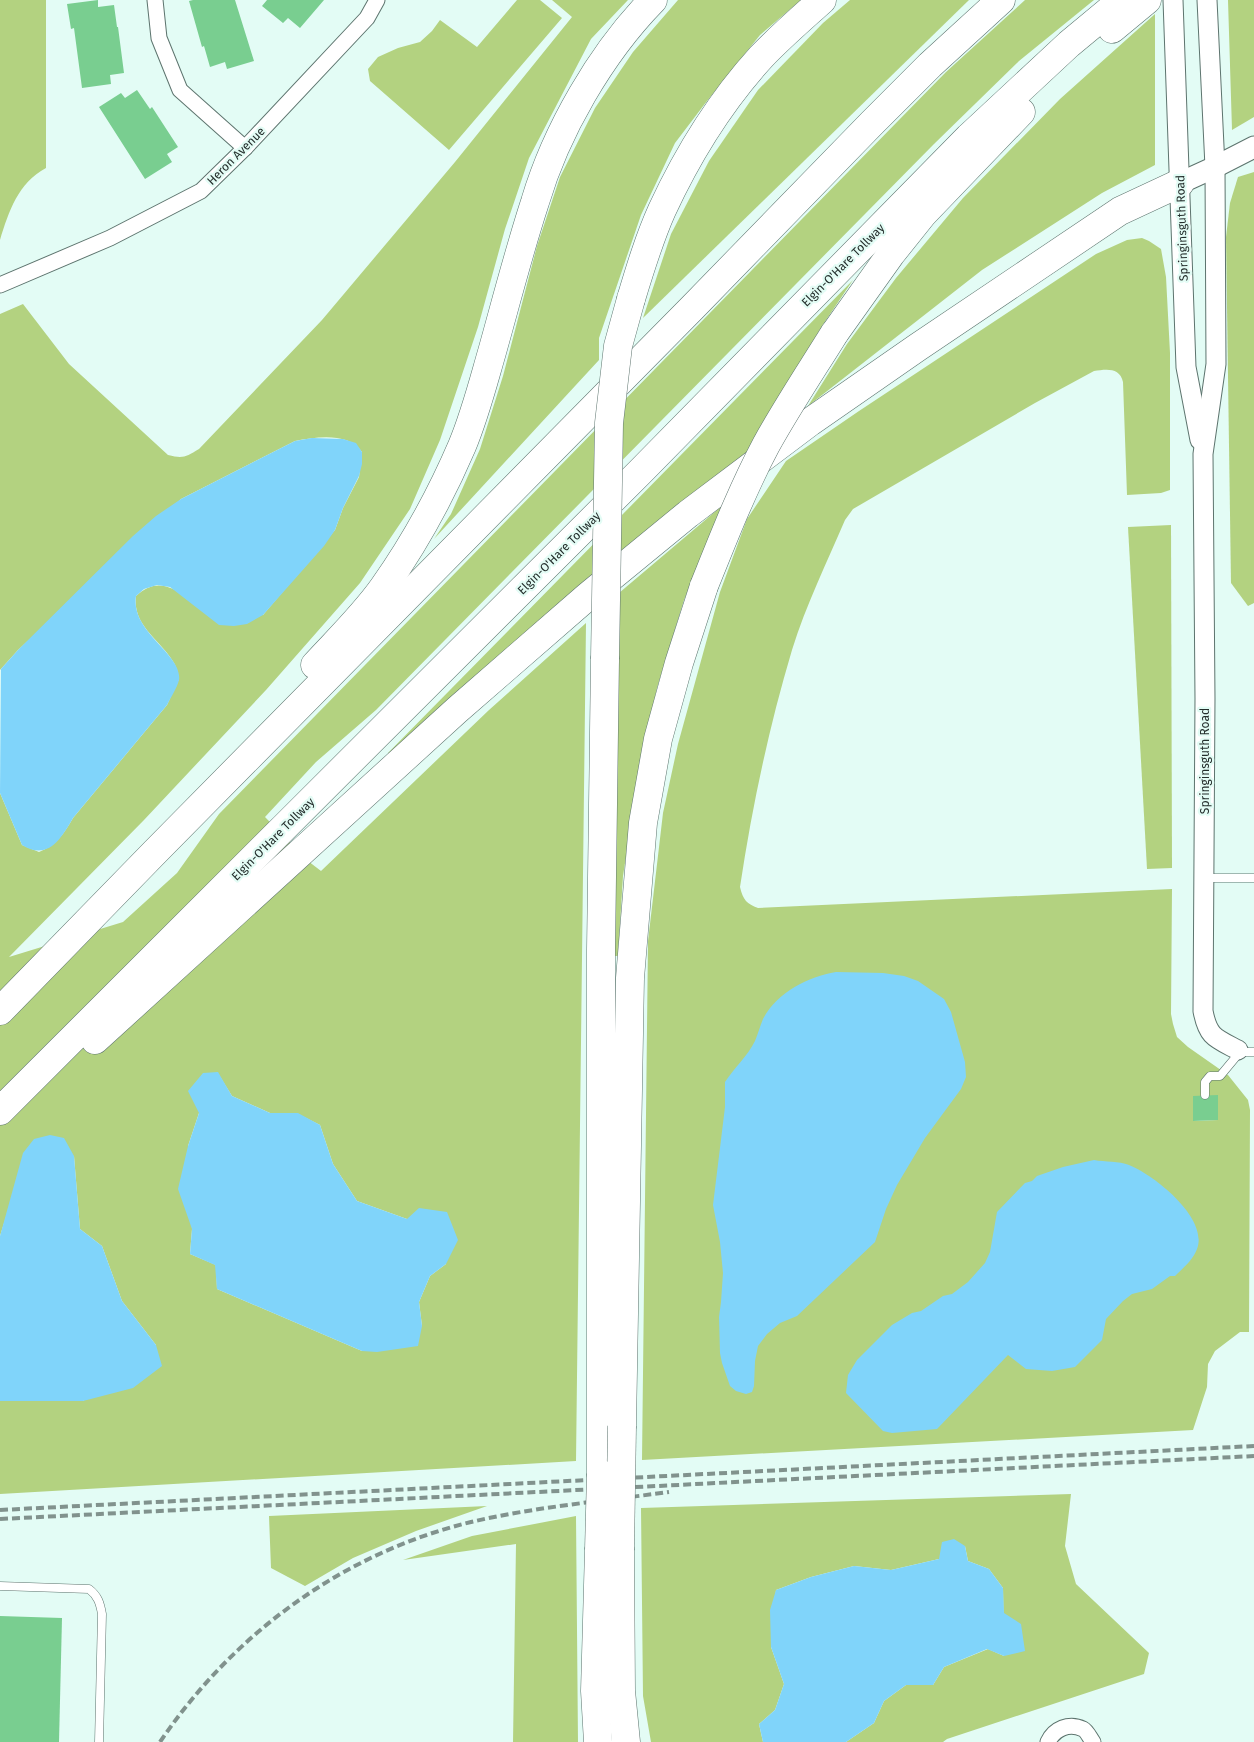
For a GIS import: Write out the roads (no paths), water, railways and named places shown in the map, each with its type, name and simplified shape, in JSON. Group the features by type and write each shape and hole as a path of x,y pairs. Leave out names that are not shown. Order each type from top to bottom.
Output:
{"highway":[{"path":"154,852 173,816 342,636 382,590 408,550 436,500 462,446 479,399 535,201 547,166 583,94 610,51 652,0"},
{"path":"626,1742 610,1550 611,1427 601,960 609,423 618,346 647,249 662,210 683,169 709,126 735,90 760,58 781,36 822,0"},
{"path":"0,1011 154,852 672,329 865,130 930,65 1001,0"},
{"name":"Elgin-O'Hare Tollway","path":"0,1110 640,472 969,136 1070,44 1122,0"},
{"path":"611,1427 630,978 643,823 658,739 679,663 704,586 765,447 790,403 834,334 890,254 923,214 1019,113 1146,0"},
{"path":"0,1131 47,1084 457,710 588,596 688,514 810,422 1120,211 1180,183"},
{"path":"598,1742 595,1691 610,1550"}],"main road":[{"path":"1180,183 1254,147"}],"street":[{"path":"155,0 159,38 180,90 245,148"},
{"name":"Heron Avenue","path":"0,285 110,238 201,191 245,148 367,18 377,0"},
{"name":"Springinsguth Road","path":"1173,0 1186,367 1202,454"},
{"name":"Springinsguth Road","path":"1207,0 1215,167 1216,364 1202,454 1205,698 1202,1010 1206,1029 1220,1041 1246,1051"},
{"path":"1048,1742 1052,1734 1064,1727 1074,1726 1085,1730 1093,1742"}],"lane":[{"path":"1204,878 1254,878"},
{"path":"1204,1096 1204,1082 1210,1076 1220,1076 1240,1052 1246,1051"},
{"path":"0,1586 89,1589 96,1594 102,1614 99,1742"}],"water":[{"path":"312,438 343,439 356,443 362,452 359,476 343,508 335,530 324,546 263,615 247,624 234,626 219,625 170,587 157,585 144,589 136,596 136,609 141,621 148,632 166,651 178,670 179,680 177,686 167,705 73,818 58,840 46,849 39,850 22,845 0,793 1,669 133,536 156,516 181,499 295,441"},
{"path":"836,972 883,973 904,976 918,981 944,999 951,1012 965,1062 966,1077 961,1089 925,1138 897,1185 886,1209 875,1242 797,1316 780,1323 767,1334 758,1346 752,1392 746,1394 736,1391 730,1386 720,1353 719,1317 723,1273 720,1242 713,1205 725,1107 725,1082 752,1047 763,1019 776,1001 804,982"},
{"path":"218,1072 232,1096 270,1113 298,1113 320,1125 333,1164 357,1201 407,1219 419,1208 447,1212 458,1240 446,1264 430,1276 419,1302 422,1326 418,1346 377,1352 362,1351 217,1289 215,1265 190,1254 192,1229 178,1189 188,1146 199,1113 188,1091 203,1073"},
{"path":"50,1135 64,1138 74,1156 80,1229 102,1246 122,1301 156,1345 162,1366 133,1388 83,1401 0,1401 0,1236 23,1153 34,1139"},
{"path":"1094,1160 1121,1163 1140,1170 1177,1199 1195,1224 1199,1237 1197,1249 1190,1260 1175,1276 1170,1276 1152,1289 1132,1294 1123,1301 1106,1319 1102,1340 1075,1367 1052,1371 1026,1369 1008,1355 937,1429 892,1433 883,1431 846,1393 848,1375 857,1360 892,1325 912,1313 921,1311 943,1296 952,1294 968,1282 985,1263 990,1252 997,1212 1025,1183 1032,1181 1037,1176 1063,1167"},
{"path":"954,1539 965,1546 968,1561 989,1569 1003,1588 1004,1613 1021,1624 1025,1651 1004,1656 987,1649 944,1667 933,1685 906,1685 884,1701 874,1723 846,1742 763,1742 759,1724 775,1710 784,1684 771,1647 770,1610 776,1590 811,1577 854,1566 891,1570 939,1559 942,1542"}],"railway":[{"path":"0,1510 1254,1446"},
{"path":"0,1519 1254,1456"},
{"path":"160,1742 189,1703 221,1666 257,1633 295,1603 336,1577 379,1554 424,1536 471,1522 544,1508 669,1492"}]}
